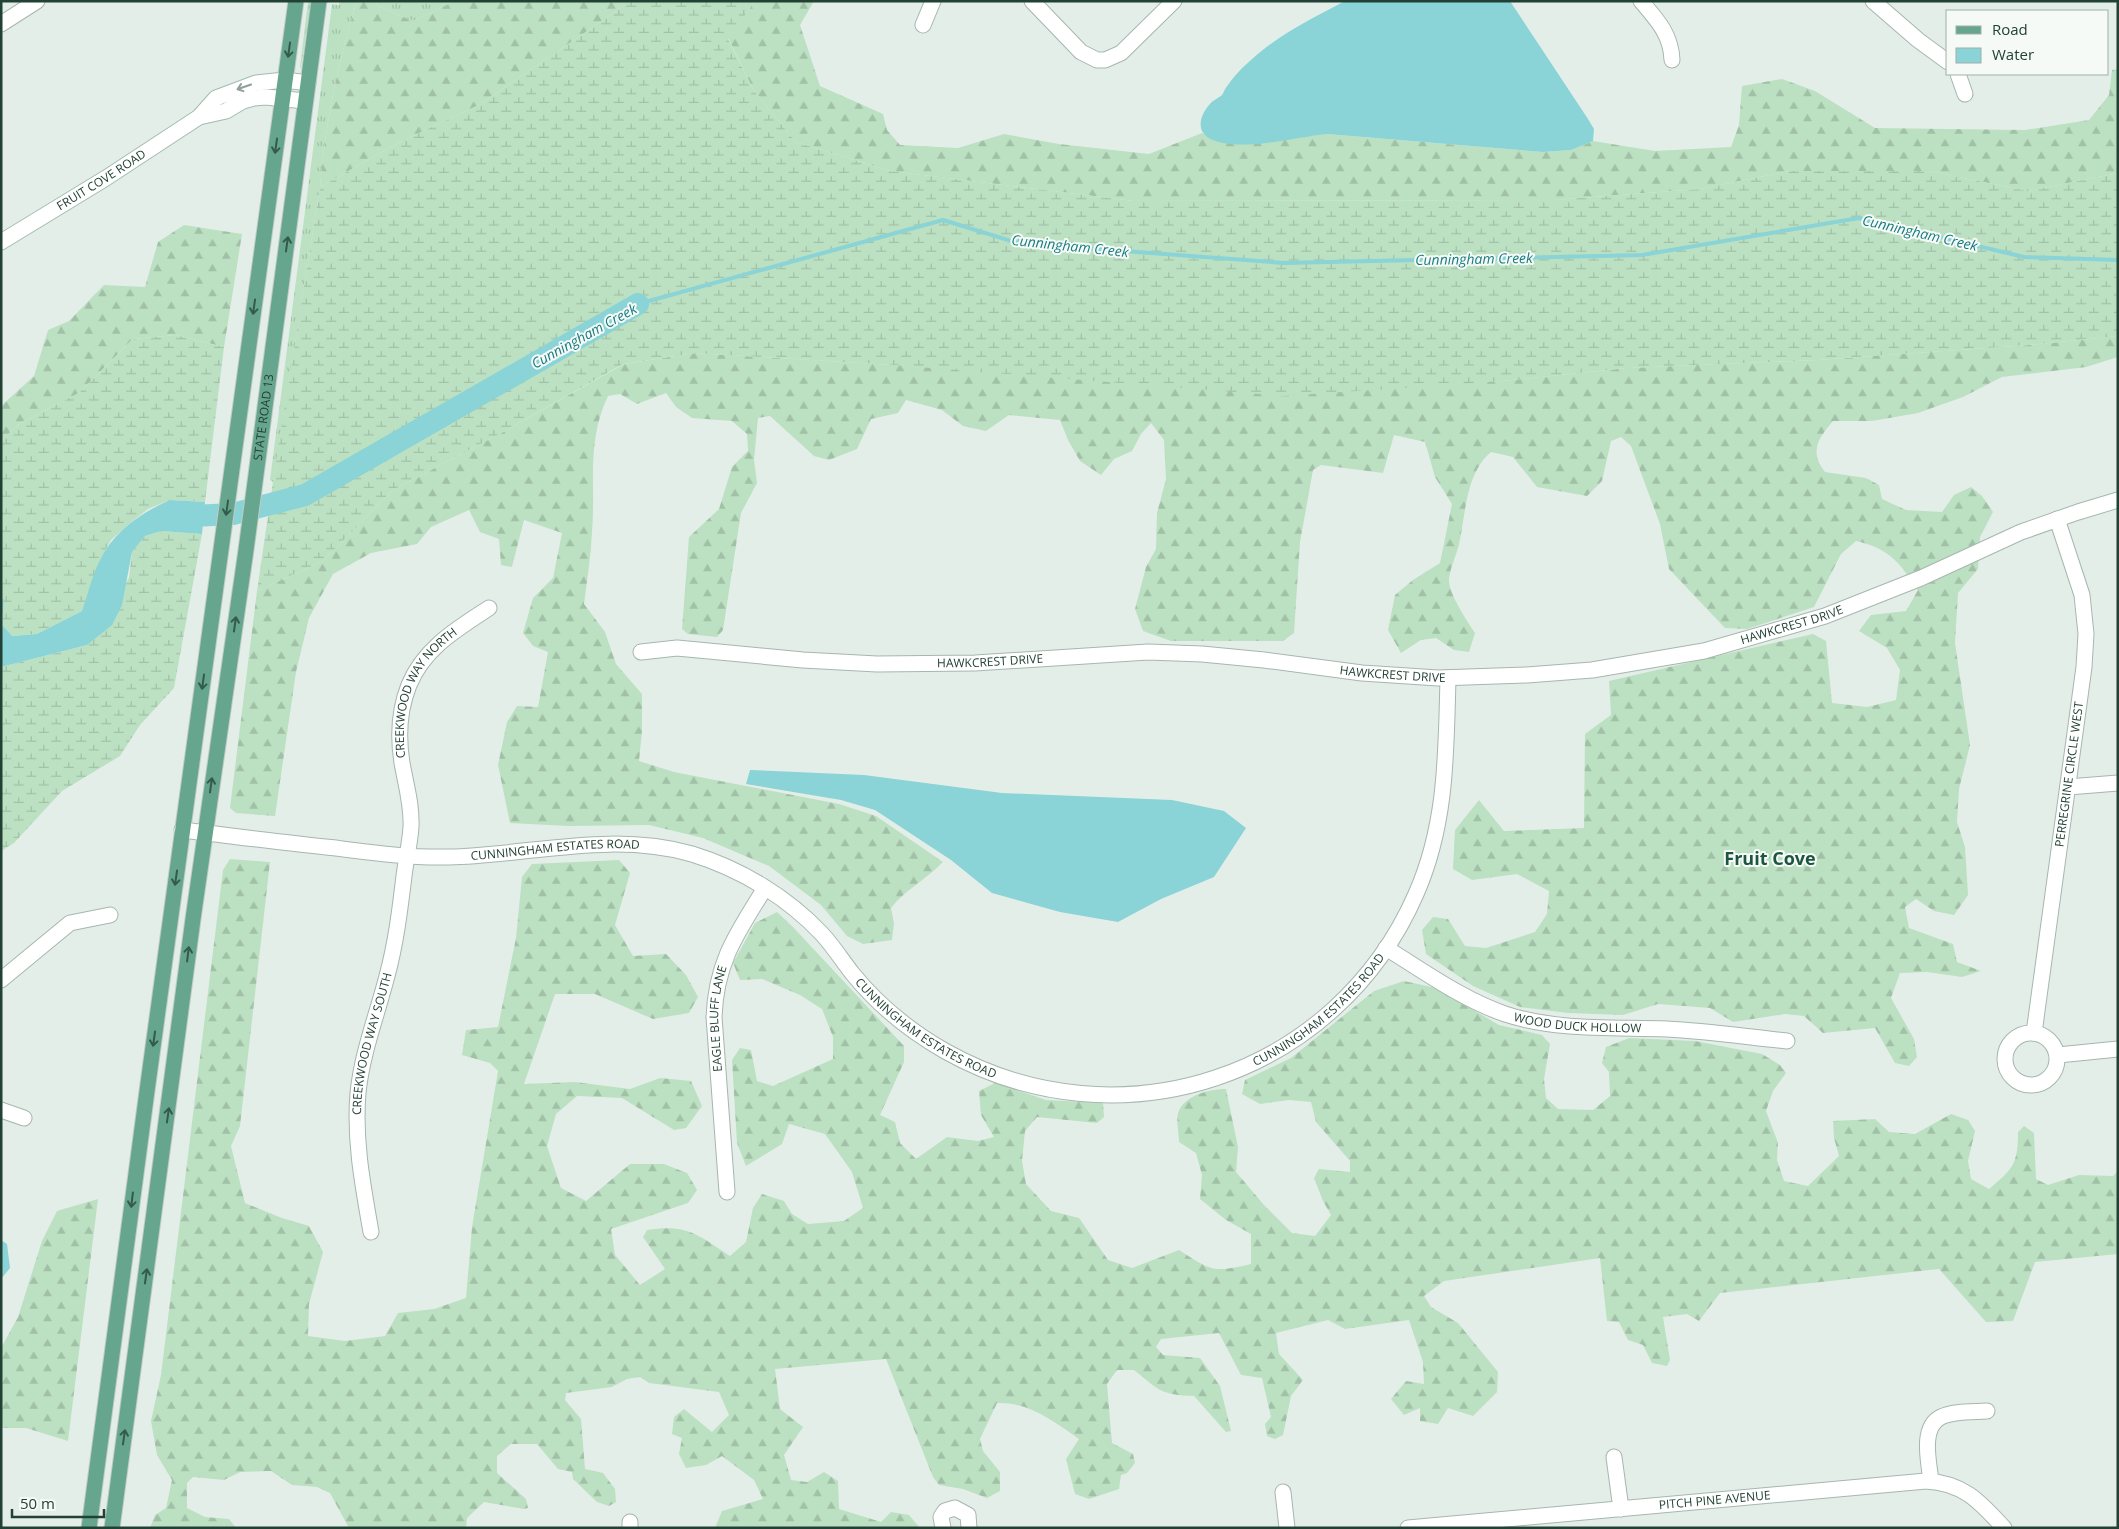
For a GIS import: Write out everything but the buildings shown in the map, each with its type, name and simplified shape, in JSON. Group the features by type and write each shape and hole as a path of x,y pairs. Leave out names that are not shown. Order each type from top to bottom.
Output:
{"main road":[{"name":"STATE ROAD 13","path":"89,1528 182,830 296,1"},
{"name":"STATE ROAD 13","path":"112,1528 319,1"},
{"path":"95,1481 118,1486"}],"street":[{"path":"1,24 37,1"},
{"path":"923,25 933,1"},
{"path":"1032,1 1081,52 1096,60 1106,60 1121,53 1174,1"},
{"path":"1641,1 1663,26 1669,37 1672,60"},
{"path":"1873,1 1918,40 1946,61"},
{"path":"1958,75 1965,94"},
{"name":"FRUIT COVE ROAD","path":"1,242 106,178 199,117 216,98 256,83 285,80 308,83"},
{"name":"FRUIT COVE ROAD","path":"199,117 226,111 243,101 254,98 283,98 305,101"},
{"name":"HAWKCREST DRIVE","path":"641,652 678,648 803,660 887,664 975,663 1148,652 1202,654 1362,673 1448,678 1592,670 1704,651 1838,611 1914,582 2022,532 2118,500"},
{"name":"PERREGRINE CIRCLE WEST","path":"2034,1033 2084,667 2086,614 2082,595 2057,519"},
{"name":"CREEKWOOD WAY NORTH","path":"407,856 411,826 410,802 400,742 404,702 418,668 433,648 455,630 489,608"},
{"name":"CUNNINGHAM ESTATES ROAD","path":"182,830 407,856 459,856 551,847 610,844 667,848 694,855 721,865 765,888 806,919 824,936 870,993 918,1034 950,1053 992,1073 1043,1088 1082,1094 1121,1096 1151,1093 1192,1086 1247,1067 1291,1042 1319,1022 1344,999 1368,973 1386,948 1406,916 1418,891 1435,837 1445,776 1448,678"},
{"path":"2068,787 2118,784"},
{"name":"CREEKWOOD WAY SOUTH","path":"370,1232 358,1156 358,1093 370,1034 388,975 398,925 407,856"},
{"name":"EAGLE BLUFF LANE","path":"728,1192 714,1017 715,1000 721,968 730,944 765,888"},
{"path":"1,980 70,923 110,915"},
{"name":"WOOD DUCK HOLLOW","path":"1386,948 1454,991 1486,1006 1529,1020 1564,1026 1699,1031 1787,1041"},
{"path":"2034,1033 2050,1040 2058,1055 2058,1063 2050,1078 2043,1082 2028,1084 2011,1076 2007,1069 2005,1056 2008,1046 2018,1035 2034,1033"},
{"path":"2058,1055 2118,1049"},
{"path":"1,1110 24,1118"},
{"path":"1931,1482 1928,1434 1934,1421 1946,1415 1987,1410"},
{"path":"1614,1457 1621,1509"},
{"name":"PITCH PINE AVENUE","path":"1408,1528 1931,1482 1957,1487 1971,1495 2004,1528"},
{"path":"1283,1492 1288,1528"},
{"path":"943,1528 942,1517 945,1511 955,1508 968,1515 969,1528"}],"green space":[{"path":"308,1 311,1 301,68 300,67"},
{"path":"339,1 357,1 338,70 329,117 320,187 273,482 270,480 332,4 339,5"},
{"path":"357,1 377,1 378,6 413,21 455,1 626,1 621,8 479,105 400,142 320,187 333,93"},
{"path":"377,1 455,1 413,21 378,6"},
{"path":"626,1 755,1 728,39 754,91 796,142 890,171 1134,201 1553,200 1700,189 1790,171 1929,171 2028,191 2118,173 2118,336 2029,345 1817,360 1627,368 1492,382 1283,396 894,365 695,353 623,364 505,431 393,490 323,561 257,591 320,187 400,142 479,105 621,8"},
{"path":"755,1 814,1 800,25 820,86 883,114 887,130 900,145 958,148 1004,134 1059,144 1149,154 1202,133 1215,139 1246,143 1327,134 1543,152 1571,150 1593,141 1655,151 1731,147 1739,125 1742,86 1782,79 1815,91 1875,128 2025,130 2089,120 2109,95 2112,70 2118,69 2118,173 2028,191 1929,171 1790,171 1700,189 1553,200 1134,201 890,171 796,142 754,91 728,38"},
{"path":"184,225 242,234 224,347 176,335 133,339 79,393 19,424 1,441 1,406 34,376 48,330 69,321 104,285 145,287 158,242"},
{"path":"176,335 224,347 205,502 170,500 148,509 111,540 100,560 82,611 37,634 11,636 2,625 4,600 1,600 1,441 19,424 79,393 133,339"},
{"path":"2118,336 2118,357 2086,367 2002,377 1963,397 1918,413 1872,421 1833,421 1817,445 1817,458 1825,472 1866,478 1879,485 1882,499 1906,510 1942,512 1954,495 1971,487 1982,496 1993,512 1980,537 1978,569 1958,593 1955,643 1970,745 1959,789 1957,822 1965,847 1968,895 1954,915 1934,911 1916,899 1905,907 1909,928 1953,944 1957,962 1981,971 1962,977 1927,972 1900,973 1891,998 1914,1039 1917,1057 1909,1066 1895,1063 1875,1028 1823,1033 1804,1016 1785,1014 1733,1022 1710,1008 1658,1004 1623,1015 1568,1013 1520,1007 1473,986 1426,954 1422,930 1433,917 1448,919 1465,946 1486,948 1535,932 1547,914 1549,891 1517,874 1472,880 1453,869 1455,830 1479,800 1504,831 1584,828 1585,734 1611,715 1609,681 1813,634 1826,641 1832,703 1867,707 1896,700 1900,670 1887,648 1859,631 1871,615 1906,611 1918,590 1893,558 1877,548 1856,541 1841,554 1814,607 1747,629 1725,628 1669,569 1660,524 1631,446 1621,437 1611,441 1602,481 1587,496 1537,487 1513,457 1491,452 1482,461 1471,483 1459,544 1449,578 1450,587 1456,601 1475,633 1469,652 1454,650 1436,638 1421,640 1401,653 1388,630 1395,595 1413,580 1440,563 1452,504 1435,477 1425,442 1394,435 1383,473 1321,465 1313,470 1300,542 1294,633 1283,641 1171,641 1143,631 1135,609 1146,567 1156,549 1157,513 1166,479 1164,440 1151,423 1141,434 1132,451 1114,459 1101,475 1080,461 1068,440 1060,420 1009,415 986,431 963,426 942,410 906,400 898,413 871,419 857,449 829,460 814,456 770,416 758,418 754,460 757,483 741,513 723,630 717,637 688,634 682,629 689,537 719,509 732,467 748,451 747,434 732,421 692,418 676,407 666,393 637,404 620,394 608,396 601,413 594,447 593,514 584,604 605,632 616,664 642,694 642,731 639,761 674,772 839,804 876,816 943,862 891,908 894,923 892,940 863,944 847,936 821,905 769,866 703,838 649,825 568,826 510,823 498,765 507,722 517,706 538,707 548,652 533,646 523,633 533,598 553,578 562,533 524,520 512,567 501,565 499,539 480,532 469,510 431,527 417,544 371,553 333,574 309,618 296,672 275,816 236,813 230,808 257,591 323,561 393,490 505,431 624,364 695,353 894,365 1492,382 1627,368 1817,360 2029,345"},
{"path":"161,531 202,534 174,688 140,725 120,756 62,791 14,843 1,851 1,667 87,645 129,578 132,552 145,536"},
{"path":"230,859 270,862 240,1126 231,1146 245,1203 282,1218 309,1226 323,1252 309,1304 308,1336 345,1341 385,1336 398,1313 434,1309 466,1298 472,1227 498,1071 490,1063 462,1055 466,1030 498,1027 516,938 522,877 532,864 619,860 630,873 615,925 633,956 666,954 686,975 698,997 689,1013 653,1019 595,994 555,994 524,1084 575,1082 630,1089 660,1078 691,1081 702,1106 686,1128 674,1130 622,1098 577,1096 556,1114 547,1146 561,1188 586,1201 630,1164 664,1164 687,1173 697,1190 688,1203 611,1229 615,1255 640,1285 665,1269 643,1237 647,1230 683,1230 700,1237 730,1256 746,1242 753,1208 762,1194 784,1201 792,1214 808,1224 844,1221 863,1208 852,1172 825,1134 789,1124 782,1144 746,1166 737,1143 732,1060 740,1048 751,1050 757,1081 773,1086 833,1059 833,1037 822,1009 800,995 762,979 740,980 733,963 755,923 777,912 904,1046 904,1062 880,1115 895,1122 900,1143 916,1159 947,1137 978,1141 994,1137 981,1115 979,1091 995,1083 1046,1100 1103,1103 1104,1117 1097,1123 1037,1117 1025,1131 1022,1161 1026,1184 1051,1211 1079,1218 1108,1260 1132,1268 1179,1250 1206,1266 1213,1268 1228,1269 1251,1264 1251,1234 1226,1220 1200,1199 1202,1175 1196,1153 1179,1142 1177,1116 1181,1107 1192,1097 1213,1090 1226,1089 1238,1147 1236,1172 1264,1205 1292,1233 1315,1236 1331,1215 1314,1178 1319,1169 1350,1172 1350,1161 1316,1122 1311,1102 1289,1100 1260,1104 1242,1094 1245,1080 1291,1058 1374,991 1404,981 1436,988 1499,1025 1542,1035 1550,1044 1544,1079 1546,1098 1558,1109 1593,1110 1610,1096 1609,1072 1602,1063 1606,1047 1629,1038 1695,1041 1762,1054 1780,1065 1786,1073 1773,1091 1766,1111 1778,1143 1777,1160 1784,1181 1808,1186 1839,1156 1834,1138 1833,1121 1875,1119 1889,1132 1915,1134 1951,1114 1968,1120 1975,1131 1968,1161 1971,1179 1989,1189 2013,1165 2017,1152 2018,1132 2024,1126 2034,1133 2036,1179 2048,1185 2079,1175 2113,1176 2118,1171 2118,1254 2035,1262 2013,1321 1986,1322 1939,1269 1720,1293 1699,1321 1687,1314 1663,1317 1670,1360 1667,1366 1652,1363 1643,1345 1628,1340 1619,1322 1607,1321 1600,1258 1444,1281 1424,1296 1431,1307 1458,1323 1498,1372 1497,1392 1473,1416 1448,1408 1438,1424 1420,1421 1420,1408 1404,1415 1391,1399 1406,1381 1424,1384 1423,1362 1409,1320 1345,1329 1328,1320 1276,1333 1279,1354 1303,1380 1291,1396 1283,1435 1275,1439 1267,1436 1265,1424 1271,1417 1262,1378 1241,1375 1219,1333 1161,1339 1156,1347 1163,1355 1200,1358 1220,1386 1231,1431 1226,1432 1194,1396 1167,1393 1155,1387 1134,1370 1117,1370 1107,1384 1112,1443 1133,1454 1135,1463 1127,1473 1121,1475 1119,1489 1089,1499 1075,1494 1066,1459 1079,1439 1050,1419 1030,1409 997,1403 980,1439 983,1451 1000,1472 1000,1491 987,1498 963,1489 939,1485 933,1477 886,1359 775,1369 780,1409 803,1427 784,1455 791,1480 807,1482 824,1472 838,1481 839,1509 881,1522 891,1512 909,1515 920,1528 715,1528 722,1511 763,1499 754,1480 722,1456 706,1465 686,1468 679,1454 682,1438 672,1434 674,1417 684,1409 712,1432 729,1415 719,1392 649,1383 640,1377 627,1379 612,1387 566,1393 565,1400 581,1419 585,1469 603,1473 615,1489 616,1502 609,1506 597,1502 573,1479 572,1472 558,1469 537,1444 511,1444 497,1456 497,1473 526,1499 528,1508 524,1509 484,1502 467,1518 466,1528 349,1528 330,1493 317,1487 292,1485 271,1471 240,1472 224,1480 193,1477 187,1483 187,1508 205,1517 229,1519 236,1528 150,1528 155,1515 166,1508 172,1480 157,1455 151,1421 161,1375 223,870"},
{"path":"98,1199 68,1441 26,1428 1,1428 1,1348 18,1317 42,1241 57,1211"}],"water":[{"path":"1345,1 1510,1 1594,129 1593,141 1571,150 1543,152 1327,134 1269,143 1238,145 1213,140 1203,133 1201,119 1206,109 1222,95 1236,75 1261,51 1284,35"},
{"path":"170,500 205,502 202,534 161,531 145,536 132,552 122,605 112,625 87,645 1,667 1,600 4,599 2,625 12,636 37,634 82,611 97,566 113,540 139,517"},
{"path":"750,770 864,775 1002,793 1172,800 1224,811 1246,828 1214,877 1161,899 1118,922 1060,912 992,893 951,860 875,810 841,800 746,784"},
{"path":"1,1240 7,1244 10,1268 1,1279"}],"waterway":[{"name":"Cunningham Creek","path":"638,304 943,220 1018,243 1284,263 1642,255 1859,218 2024,257 2118,260"},
{"name":"Cunningham Creek","path":"173,517 233,514 305,495 638,304"}],"district":[{"name":"Fruit Cove","path":"1770,859"}]}
